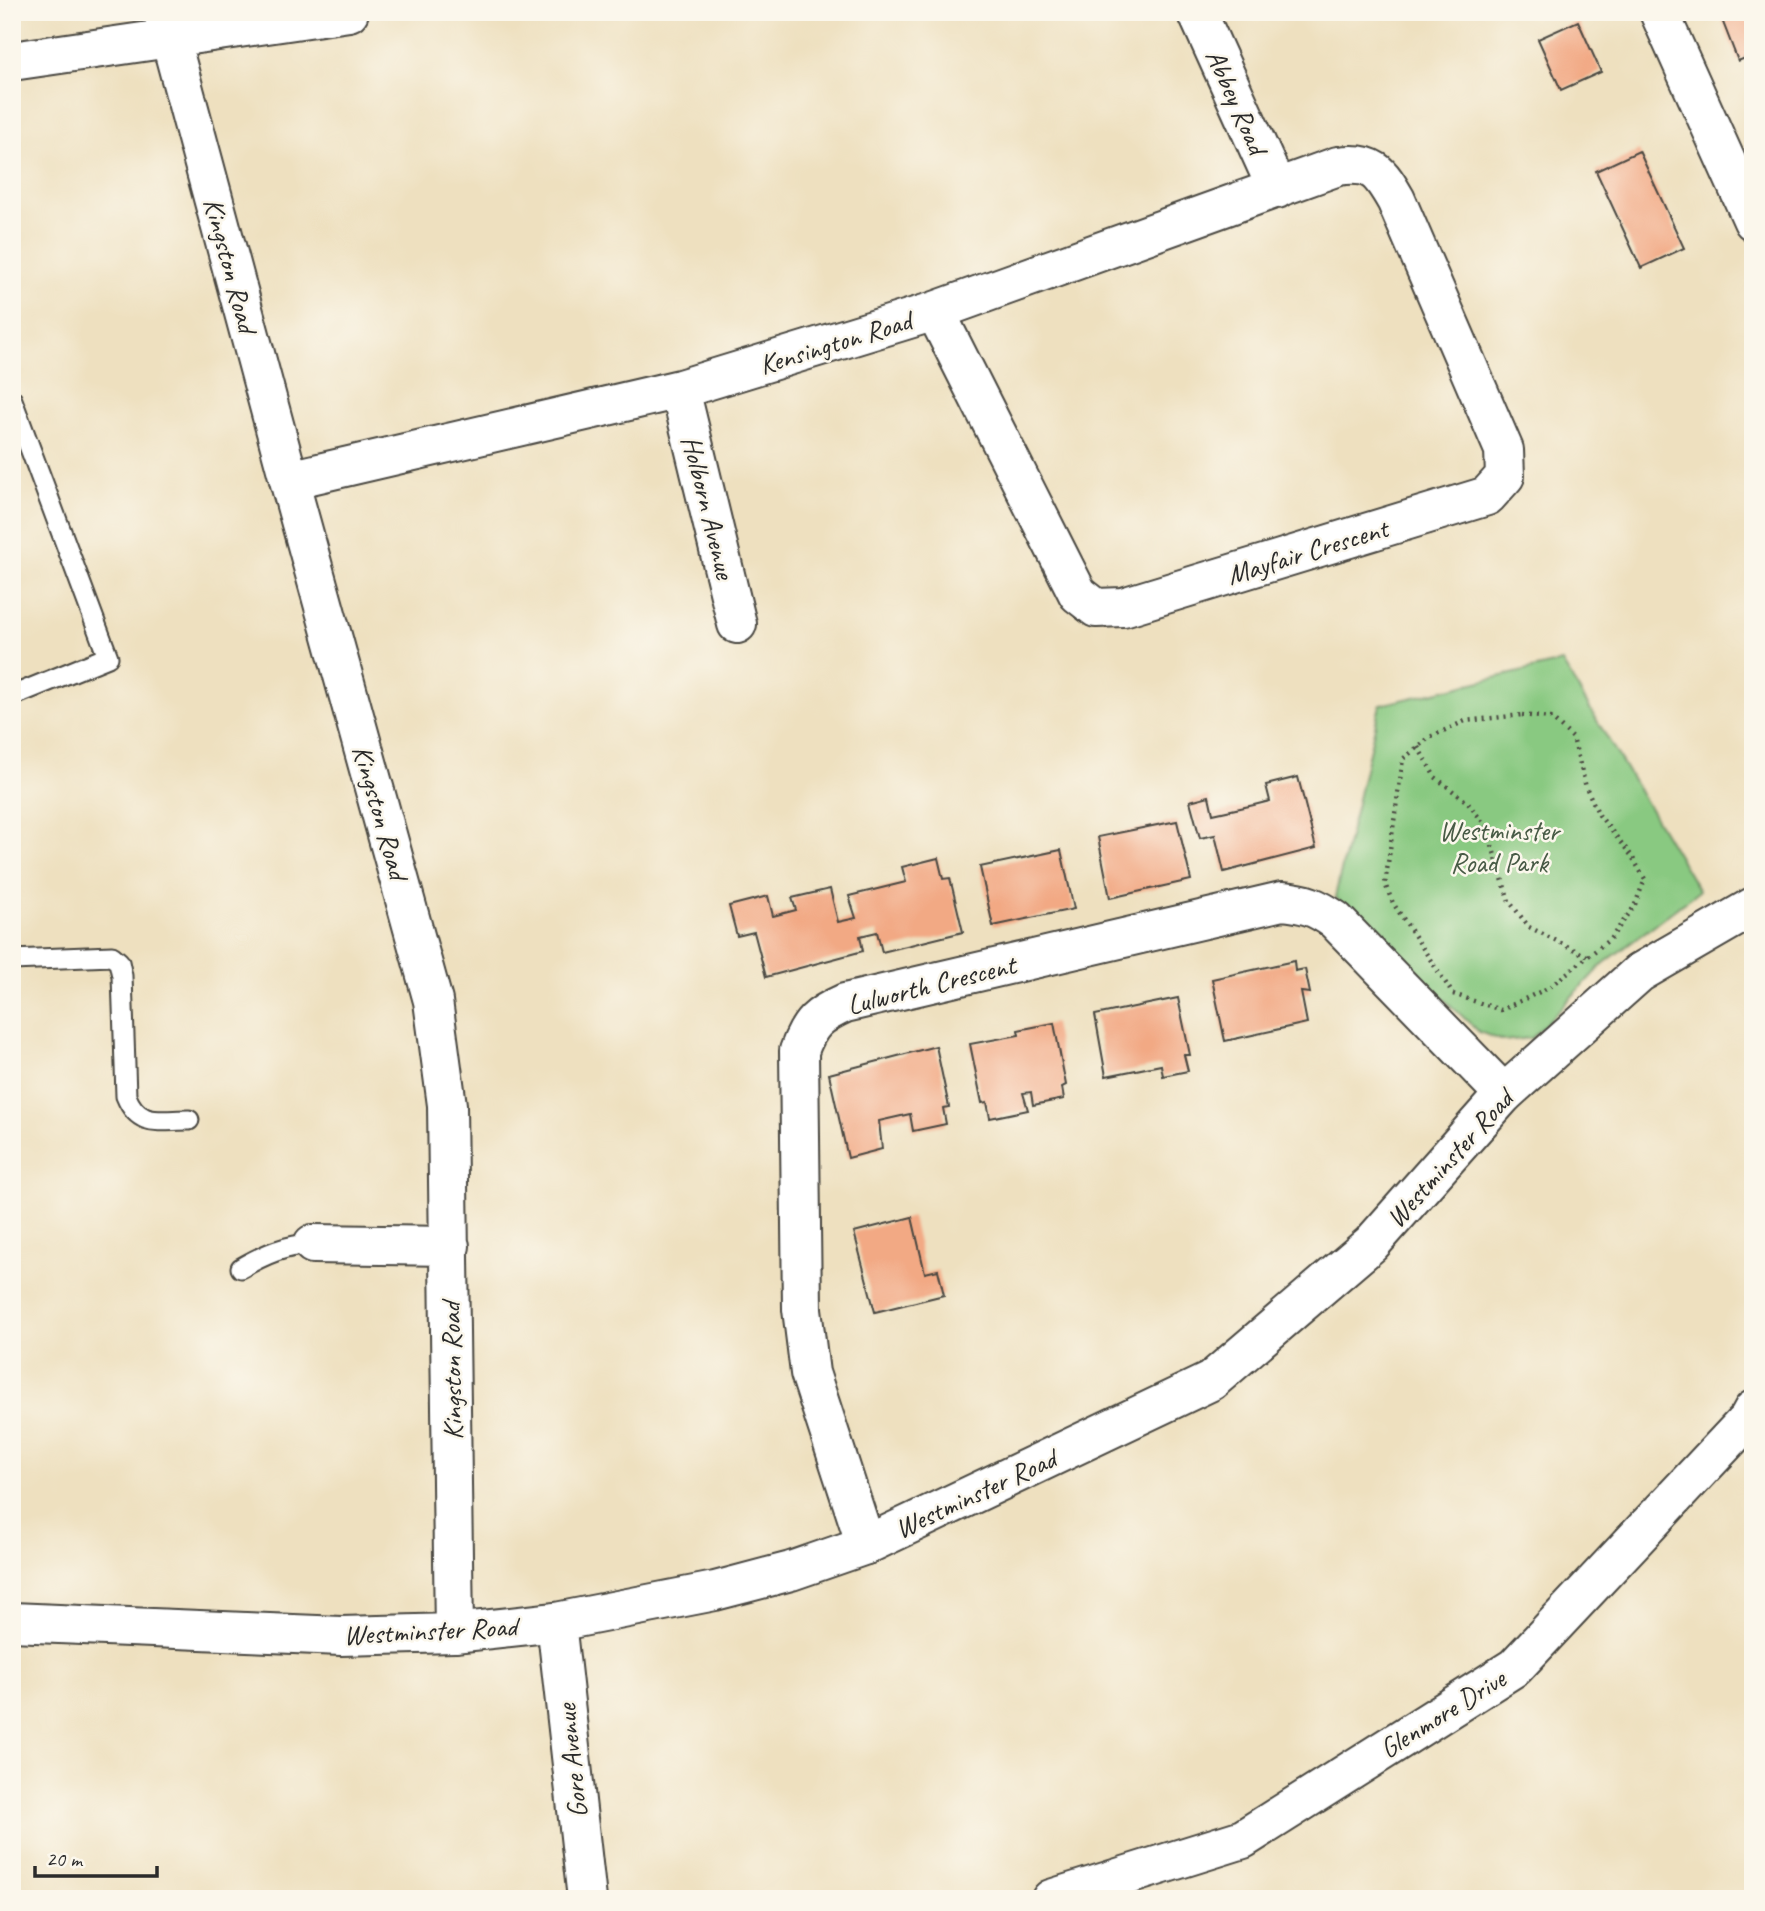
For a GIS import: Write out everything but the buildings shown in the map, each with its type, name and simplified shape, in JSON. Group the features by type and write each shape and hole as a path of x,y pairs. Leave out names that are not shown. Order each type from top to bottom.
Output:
{"street":[{"path":"12,61 166,24 349,12"},
{"name":"Abbey Road","path":"1197,12 1277,189"},
{"path":"1659,12 1753,221"},
{"name":"Kingston Road","path":"166,24 433,1001 447,1105 454,1633"},
{"name":"Kensington Road","path":"289,480 680,389 935,311 1338,166 1355,163 1368,166"},
{"name":"Mayfair Crescent","path":"935,311 1078,594 1096,608 1124,607 1487,496 1505,477 1504,450 1396,200 1383,177 1368,166"},
{"name":"Holborn Avenue","path":"680,389 737,624"},
{"name":"Lulworth Crescent","path":"866,1545 810,1373 802,1310 799,1051 806,1030 822,1013 845,1003 1255,907 1282,901 1301,902 1316,907 1335,920 1504,1094"},
{"name":"Westminster Road","path":"12,1622 341,1636 454,1633 556,1622 715,1591 791,1571 866,1545 1211,1381 1371,1244 1504,1094 1639,973 1753,907"},
{"path":"313,1244 450,1246"},
{"name":"Glenmore Drive","path":"1051,1899 1243,1839 1515,1667 1748,1419 1753,1410"},
{"name":"Gore Avenue","path":"556,1622 587,1899"}],"lane":[{"path":"12,400 108,657 12,696"},
{"path":"12,960 112,956 119,962 122,976 126,1096 132,1111 148,1121 189,1120"},
{"path":"241,1268 264,1255 292,1245 313,1244"}],"path":[{"path":"1522,715 1551,718 1573,738 1586,787 1599,815 1631,855 1645,879 1634,907 1610,939 1588,956 1548,988 1502,1010 1453,994 1392,903 1385,884 1403,759 1430,737 1465,721 1522,715"},
{"path":"1418,747 1435,777 1467,802 1486,826 1509,901 1529,927 1588,956 1615,995"}],"green space":[{"name":"Westminster Road Park","path":"1562,662 1699,891 1603,964 1532,1038 1503,1041 1479,1032 1335,897 1380,705"}]}
